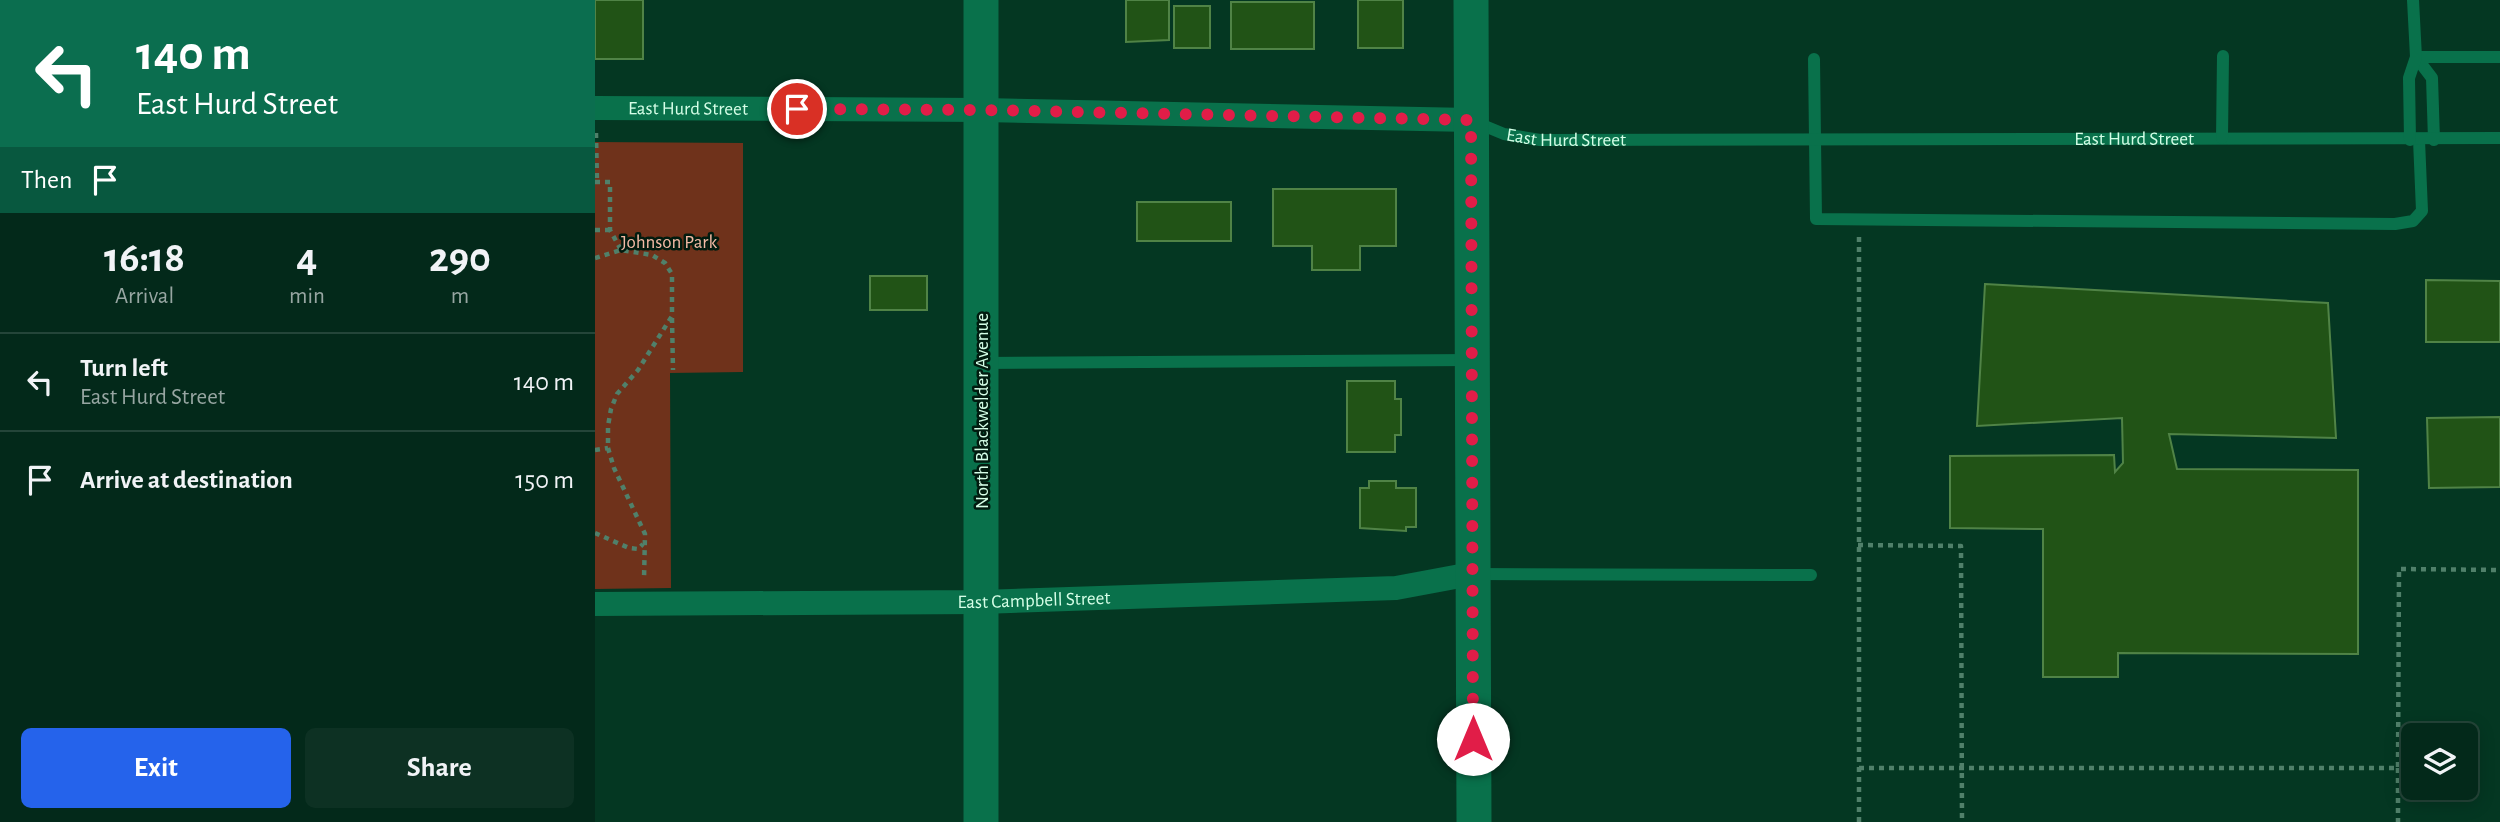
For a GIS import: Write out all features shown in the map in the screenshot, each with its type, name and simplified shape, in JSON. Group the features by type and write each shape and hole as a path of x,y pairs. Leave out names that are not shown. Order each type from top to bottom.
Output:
{"street":[{"name":"North Blackwelder Avenue","path":"981,822 982,0"},
{"path":"1471,0 1474,822"},
{"name":"East Hurd Street","path":"595,108 983,110 1471,120"},
{"name":"East Campbell Street","path":"595,604 981,602 1397,588 1471,574"}],"lane":[{"path":"1814,59 1816,219 2395,224 2413,221 2422,211 2409,78 2416,57 2413,0"},
{"path":"2222,138 2223,56"},
{"path":"2416,57 2500,57"},
{"path":"2416,57 2432,78 2434,140"},
{"name":"East Hurd Street","path":"1471,120 1504,134 1540,140 2500,138"},
{"path":"982,363 1471,360"},
{"path":"1471,574 1811,575"}],"path":[{"path":"595,108 596,181 610,181 610,230 621,250"},
{"path":"1859,219 1859,822"},
{"path":"595,230 610,230"},
{"path":"595,258 621,250 652,256 665,263 672,274 673,370"},
{"path":"645,604 645,534 614,468 608,448 608,426 617,394 638,370 672,316"},
{"path":"595,450 608,448"},
{"path":"595,533 629,548 638,549 643,543"},
{"path":"1858,545 1961,546 1962,822"},
{"path":"2398,822 2399,569 2500,570"},
{"path":"1859,768 2398,768"}],"green space":[{"name":"Johnson Park","path":"595,142 743,143 743,372 670,373 671,588 595,589"}],"building":[{"path":"595,0 643,0 643,59 595,59"},
{"path":"1126,0 1169,0 1169,40 1126,42"},
{"path":"1358,0 1403,0 1403,48 1358,48"},
{"path":"1231,2 1314,2 1314,49 1231,49"},
{"path":"1174,6 1210,6 1210,48 1174,48"},
{"path":"1273,189 1396,189 1396,246 1360,246 1360,270 1312,270 1312,246 1273,246"},
{"path":"1137,202 1231,202 1231,241 1137,241"},
{"path":"870,276 927,276 927,310 870,310"},
{"path":"2426,280 2500,281 2500,342 2426,342"},
{"path":"1985,284 2328,303 2336,438 2169,434 2177,469 2358,470 2358,654 2118,653 2118,677 2043,677 2043,529 1950,528 1950,456 2114,455 2115,472 2123,463 2122,418 1977,426"},
{"path":"1347,381 1395,381 1395,399 1401,399 1401,435 1395,435 1395,452 1347,452"},
{"path":"2500,417 2500,487 2429,488 2427,418"},
{"path":"1369,481 1396,481 1396,488 1416,488 1416,527 1406,527 1406,531 1360,528 1360,488 1369,488"}],"route":[{"path":"797,109 1471,120 1473,739"}]}
